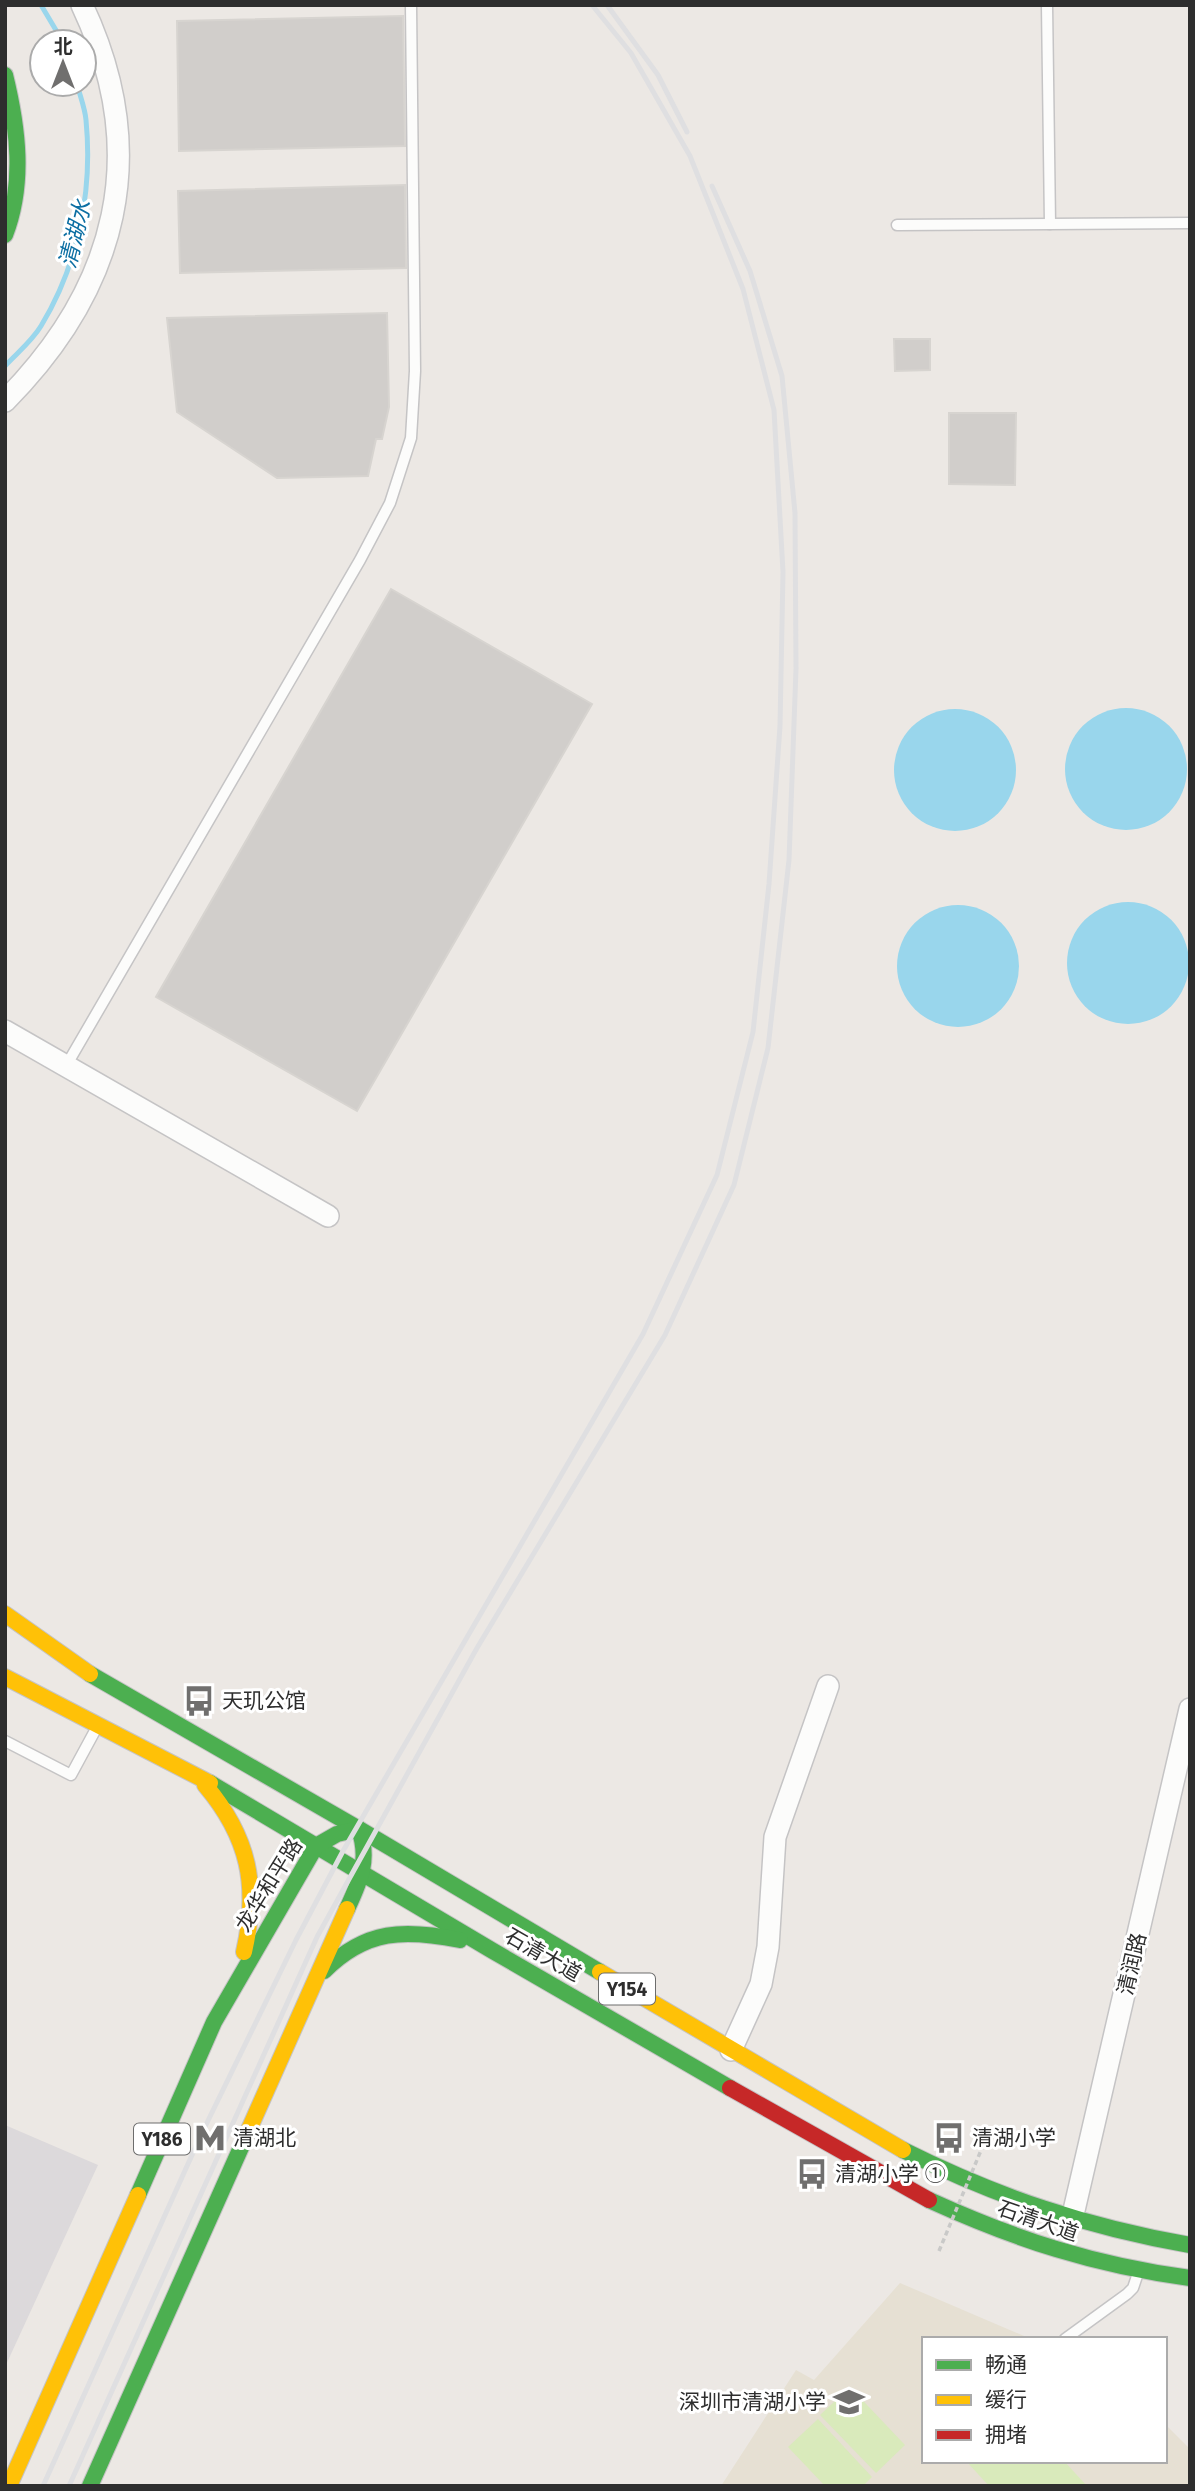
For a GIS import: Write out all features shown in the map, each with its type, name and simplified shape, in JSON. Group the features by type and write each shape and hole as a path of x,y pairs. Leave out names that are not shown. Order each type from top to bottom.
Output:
{"main road":[{"path":"5,75 15,119 18,178 9,228 5,235"},
{"name":"石清大道","path":"5,1614 90,1674 919,2158 971,2183 1072,2219 1190,2245"},
{"name":"石清大道","path":"5,1677 191,1771 493,1951 908,2190 1022,2239 1076,2257 1139,2271 1190,2278"},
{"path":"191,1771 216,1797 236,1829 250,1866 253,1900 249,1936 237,1980"},
{"path":"90,2486 363,1874 364,1843 359,1829"},
{"name":"龙华和平路","path":"9,2486 214,2022 316,1846 330,1837 359,1829"},
{"path":"316,1980 334,1959 352,1946 374,1937 401,1933 433,1934 462,1940 493,1951"}],"street":[{"path":"5,401 53,347 75,314 94,277 113,215 118,152 115,106 107,68 82,5"},
{"path":"5,1031 328,1216"},
{"path":"731,2050 761,1984 768,1947 775,1838 828,1686"},
{"name":"清润路","path":"1072,2219 1190,1709"}],"lane":[{"path":"66,1066 360,560 390,503 411,438 415,371 411,5"},
{"path":"1047,5 1050,224"},
{"path":"897,225 1190,223"},
{"path":"5,1741 71,1775 99,1725"},
{"path":"1068,2337 1127,2294 1136,2282 1139,2271"}],"path":[{"path":"939,2251 982,2148"}],"shaded area":[{"path":"5,2125 98,2165 5,2367"},
{"name":"深圳市清湖小学","path":"900,2283 1026,2337 922,2337 922,2463 1167,2463 1167,2426 1190,2449 1190,2486 721,2486 796,2370 814,2380"}],"green space":[{"path":"850,2387 905,2445 876,2473 820,2415"},
{"path":"818,2419 872,2477 863,2486 825,2486 788,2447"},
{"path":"968,2463 1066,2463 1087,2486 989,2486"}],"water":[{"path":"1126,708 1149,713 1169,726 1182,746 1187,769 1182,792 1169,812 1149,825 1126,830 1103,825 1083,812 1070,792 1065,769 1070,746 1083,726 1103,713"},
{"path":"955,709 978,714 998,727 1011,747 1016,770 1011,793 998,813 978,826 955,831 932,826 912,813 899,793 894,770 899,747 912,727 932,714"},
{"path":"1128,902 1151,907 1171,920 1184,940 1189,963 1184,986 1171,1006 1151,1019 1128,1024 1105,1019 1085,1006 1072,986 1067,963 1072,940 1085,920 1105,907"},
{"path":"958,905 981,910 1001,923 1014,943 1019,966 1014,989 1001,1009 981,1022 958,1027 935,1022 915,1009 902,989 897,966 902,943 915,923 935,910"}],"building":[{"path":"403,16 405,146 179,151 177,21"},
{"path":"405,185 406,268 180,273 178,191"},
{"path":"387,313 389,407 382,439 376,439 368,476 277,478 177,412 167,318"},
{"path":"894,339 930,339 930,370 895,371"},
{"path":"949,413 1016,413 1015,485 949,484"},
{"path":"391,589 592,704 357,1111 156,997"}],"waterway":[{"name":"清湖水","path":"41,5 55,28"},
{"name":"清湖水","path":"5,366 29,342 54,303 73,253 85,201 87,174 88,147 80,98"}],"railway":[{"path":"43,2486 201,2135 296,1940 343,1851 643,1334 717,1175 753,1032 769,884 780,726 783,572 774,410 743,289 690,156 631,53 592,5"},
{"path":"607,5 658,75 687,132"},
{"path":"69,2486 317,1937 477,1648 665,1335 734,1185 768,1048 789,860 796,669 795,513 782,376 750,271 712,186"}],"traffic: fast":[{"path":"5,75 17,155 15,196 5,235"},
{"path":"90,1674 600,1972"},
{"path":"210,1783 730,2088"},
{"path":"138,2195 214,2022 316,1846 337,1834 359,1829 364,1851 362,1870 347,1909"},
{"path":"324,1971 355,1947 387,1936 421,1934 460,1940"},
{"path":"90,2486 247,2134"},
{"path":"903,2150 973,2182 1043,2208 1115,2229 1190,2245"},
{"path":"929,2200 993,2227 1056,2249 1121,2266 1190,2278"}],"traffic: slow":[{"path":"5,1614 90,1674"},
{"path":"5,1677 210,1783"},
{"path":"205,1785 232,1824 247,1863 250,1905 244,1952"},
{"path":"247,2134 347,1909"},
{"path":"600,1972 903,2150"},
{"path":"9,2486 138,2195"}],"traffic: jam":[{"path":"730,2088 929,2200"}],"place":[{"name":"天玑公馆","path":"199,1701"},
{"name":"清湖北","path":"210,2138"},
{"name":"清湖小学","path":"949,2138"},
{"name":"清湖小学 ①","path":"812,2174"},
{"name":"深圳市清湖小学","path":"849,2402"}]}
